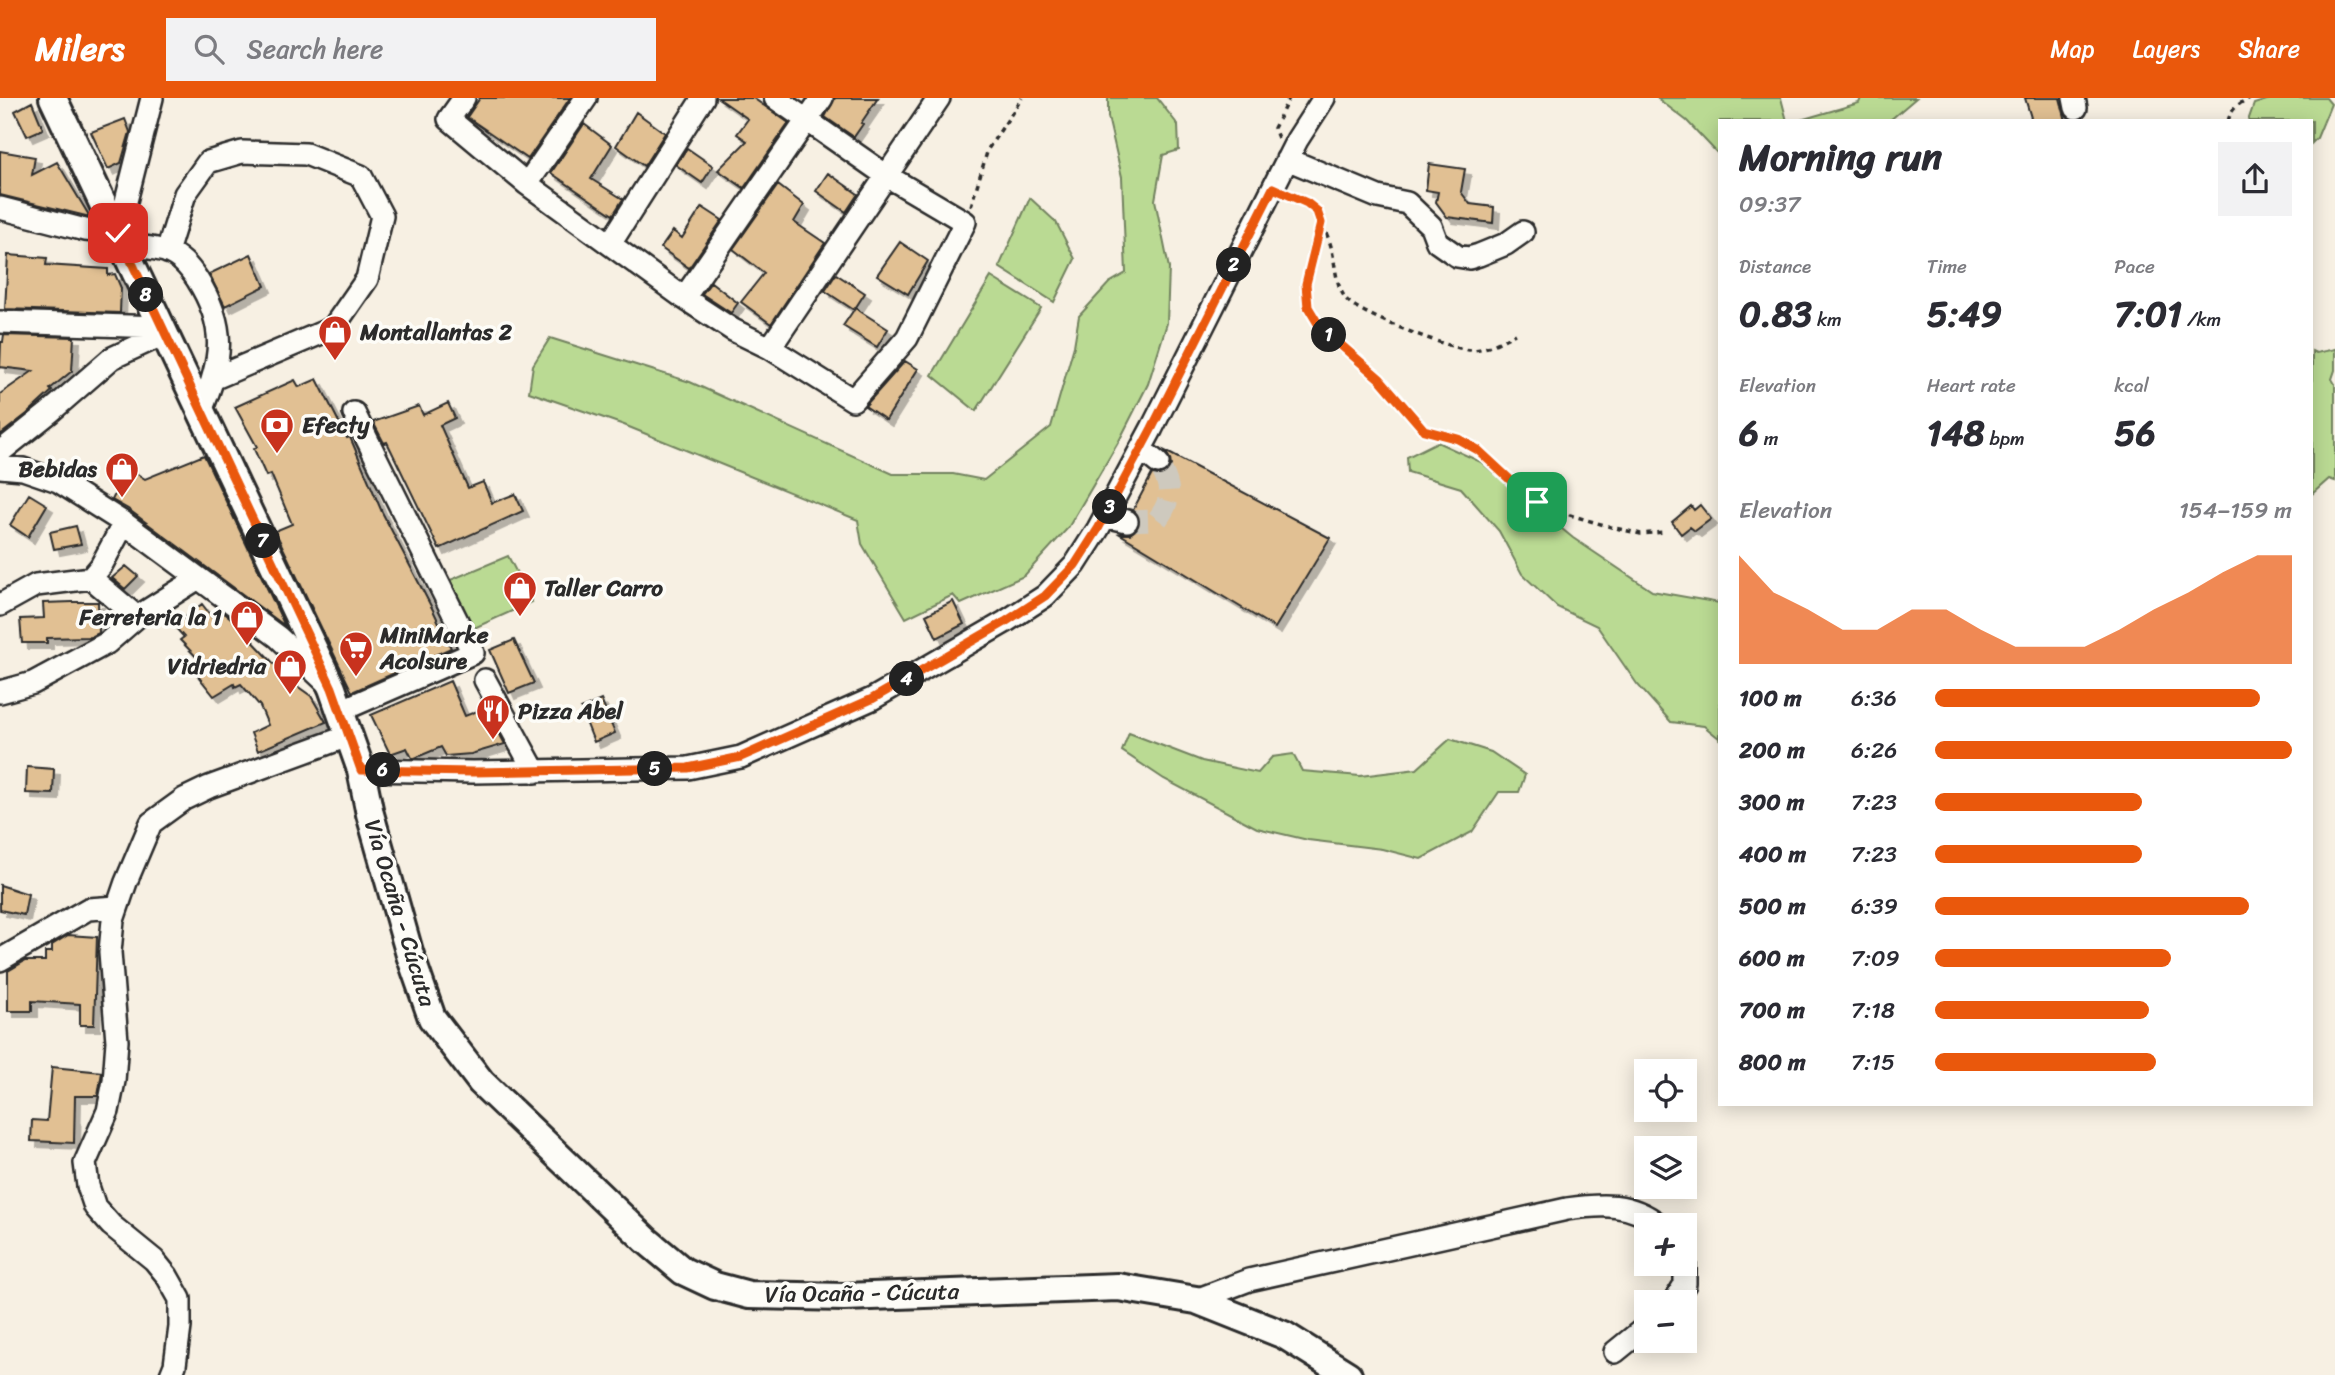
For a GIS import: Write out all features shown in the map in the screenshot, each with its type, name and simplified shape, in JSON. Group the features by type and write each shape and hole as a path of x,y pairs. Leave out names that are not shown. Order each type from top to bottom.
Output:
{"main road":[{"name":"Vía Ocaña - Cúcuta","path":"53,98 336,699 361,770 395,904 432,1018 481,1082 646,1240 683,1271 715,1286 748,1295 844,1297 1118,1287 1196,1300 1284,1335 1348,1375"}],"street":[{"path":"120,239 152,98"},
{"path":"464,98 449,119 527,184 684,298 853,400 906,338 965,222 887,176 775,98"},
{"path":"527,184 586,98"},
{"path":"610,244 703,98"},
{"path":"684,298 822,98"},
{"path":"770,348 939,98"},
{"path":"361,770 535,772 688,768 741,757 872,699 1045,596 1075,565 1105,516 1287,159 1324,98"},
{"path":"167,252 185,194 208,162 242,152 306,154 361,176 382,216 367,279 333,328 215,378"},
{"path":"1287,159 1378,197 1406,203 1431,226 1437,242 1457,256 1469,258 1479,255 1506,244 1523,232"},
{"path":"0,208 167,252 187,263 207,295 219,330 215,378 201,411"},
{"path":"0,323 163,330"},
{"path":"0,452 112,358 163,330"},
{"path":"0,467 23,469 58,481 124,523 278,637 336,699 473,653 354,413"},
{"path":"1141,449 1158,463"},
{"path":"1105,516 1127,521"},
{"path":"0,605 36,585 90,578 101,566 124,523"},
{"path":"90,578 137,617"},
{"path":"0,692 33,683 107,643 137,617 197,579"},
{"path":"485,680 535,772"},
{"path":"171,1375 180,1327 180,1299 154,1260 111,1225 95,1207 88,1186 85,1163 108,1111 114,1081 117,1041 110,952 113,920 151,823 184,799 209,787 348,736"},
{"path":"0,960 88,909 117,907"},
{"path":"0,939 19,950"},
{"path":"1196,1300 1248,1280 1577,1207 1596,1204 1625,1207 1640,1213"},
{"path":"1615,1352 1634,1337"}],"path":[{"path":"965,222 988,149 1022,98"},
{"path":"2228,119 2238,104 2250,98"},
{"path":"1273,188 1307,203 1317,211 1329,239 1340,289 1348,302 1361,312 1453,347 1470,350 1487,348 1516,334"},
{"path":"1321,223 1306,284 1308,307 1320,327 1380,379 1424,430 1458,439 1478,450 1537,502 1611,527 1641,534 1664,532"}],"green space":[{"path":"1108,98 1157,98 1178,125 1179,150 1163,155 1155,200 1169,268 1167,323 1148,384 1119,441 1068,528 1024,576 961,604 953,595 906,618 862,544 858,520 624,425 529,392 533,365 550,338 690,382 893,474 953,474 984,480 1051,427 1074,346 1079,316 1109,283 1126,273 1122,177 1108,117"},
{"path":"1657,98 1781,98 1786,119 1718,119 1718,154 1687,121"},
{"path":"1861,98 1916,98 1891,119 1804,119 1859,103"},
{"path":"2273,98 2326,98 2331,104 2313,142 2313,119 2249,119 2254,104"},
{"path":"1030,198 1056,222 1075,259 1054,302 999,267"},
{"path":"991,277 1041,308 976,411 932,375"},
{"path":"2335,349 2332,379 2335,384 2335,481 2329,479 2313,493 2313,352"},
{"path":"1437,442 1481,462 1573,538 1652,591 1718,603 1718,737 1704,726 1671,722 1637,684 1597,626 1557,607 1522,574 1499,531 1461,488 1408,472 1407,457"},
{"path":"508,556 532,602 472,629 448,581"},
{"path":"1129,733 1202,761 1258,773 1272,757 1293,754 1302,771 1360,776 1417,769 1450,739 1491,752 1525,775 1519,792 1499,792 1472,832 1421,859 1382,849 1308,840 1257,828 1164,779 1122,751"}],"building":[{"path":"480,98 570,98 528,159 467,117"},
{"path":"718,98 753,98 789,123 744,188 718,170 747,141 737,134 748,119"},
{"path":"835,98 878,98 854,137 825,117"},
{"path":"2025,98 2060,98 2065,119 2031,119"},
{"path":"32,102 43,129 27,136 15,111"},
{"path":"636,112 665,133 644,166 616,146"},
{"path":"125,119 130,132 121,163 108,169 91,132"},
{"path":"584,124 612,145 591,179 623,199 613,215 551,173"},
{"path":"687,148 713,166 702,183 676,165"},
{"path":"0,151 35,157 32,175 57,162 90,217 0,195"},
{"path":"1429,164 1465,169 1461,192 1470,204 1494,207 1493,223 1447,217 1436,202 1438,192 1426,190"},
{"path":"828,173 858,194 846,212 816,191"},
{"path":"778,185 804,205 794,222 825,243 771,324 741,302 764,273 733,249"},
{"path":"702,207 722,220 689,268 661,248 673,231 682,238"},
{"path":"900,242 928,261 908,294 877,275"},
{"path":"251,254 265,286 225,306 209,274"},
{"path":"8,255 47,258 46,265 108,269 108,275 115,274 121,288 120,313 5,309"},
{"path":"836,274 865,293 854,310 825,291"},
{"path":"711,282 738,303 731,313 702,294"},
{"path":"855,308 888,329 877,347 843,326"},
{"path":"4,335 74,337 72,371 50,389 52,391 27,414 0,435 0,394 33,371 0,367 1,342"},
{"path":"905,361 918,369 886,420 865,406"},
{"path":"317,379 347,438 350,437 382,512 451,648 352,692 275,531 292,524 271,474 266,476 254,449 257,447 235,407 295,380 299,387"},
{"path":"448,403 455,418 440,425 468,488 483,482 492,503 515,494 523,511 439,549 387,442 384,443 373,422 419,406 423,415"},
{"path":"1165,451 1330,538 1275,628 1120,534 1130,534 1137,529 1140,518 1133,510 1152,474 1163,475 1171,466"},
{"path":"204,455 285,626 128,509 112,500 128,468 145,479"},
{"path":"29,494 47,505 28,537 10,525"},
{"path":"1700,505 1711,519 1695,531 1690,527 1681,534 1672,522 1691,506 1694,510"},
{"path":"76,526 81,544 54,549 50,532"},
{"path":"126,566 138,576 125,589 112,578"},
{"path":"953,601 964,624 937,638 926,615"},
{"path":"98,602 99,633 91,637 47,638 47,643 22,643 20,619 44,618 43,603"},
{"path":"202,604 212,617 220,610 231,618 290,681 311,696 326,722 258,751 251,733 268,725 260,706 241,684 235,687 234,684 214,696 198,676 207,668 180,640 184,637 174,626"},
{"path":"514,640 534,683 509,693 490,650"},
{"path":"450,681 465,716 485,708 505,744 471,754 446,756 441,747 415,758 412,758 407,748 390,754 371,715"},
{"path":"601,700 615,733 594,742 581,709"},
{"path":"27,767 54,769 53,794 26,793"},
{"path":"0,885 28,894 24,915 0,910"},
{"path":"68,935 97,937 94,1025 80,1025 80,1004 32,1001 32,1011 8,1011 8,971 25,961 45,961 45,952 52,952 52,945"},
{"path":"52,1067 102,1072 98,1096 75,1096 74,1143 31,1141 32,1120 47,1121"}],"tunnel":[{"path":"1127,521 1157,520 1166,505 1168,485 1158,463"}],"place":[{"name":"Montallantas 2","path":"335,362"},
{"name":"Efecty","path":"277,455"},
{"name":"Bebidas","path":"122,499"},
{"name":"Taller Carro","path":"520,618"},
{"name":"Ferreteria la 1","path":"247,647"},
{"name":"MiniMarke Acolsure","path":"356,678"},
{"name":"Vidriedria","path":"290,696"},
{"name":"Pizza Abel","path":"493,741"}],"route":[{"path":"118,233 332,688 361,770 535,772 688,768 741,757 872,699 1005,622 1045,596 1075,565 1098,529 1273,188 1307,203 1317,211 1321,223 1320,234 1306,284 1306,295 1308,307 1320,327 1380,379 1424,430 1458,439 1478,450 1537,502"}]}
